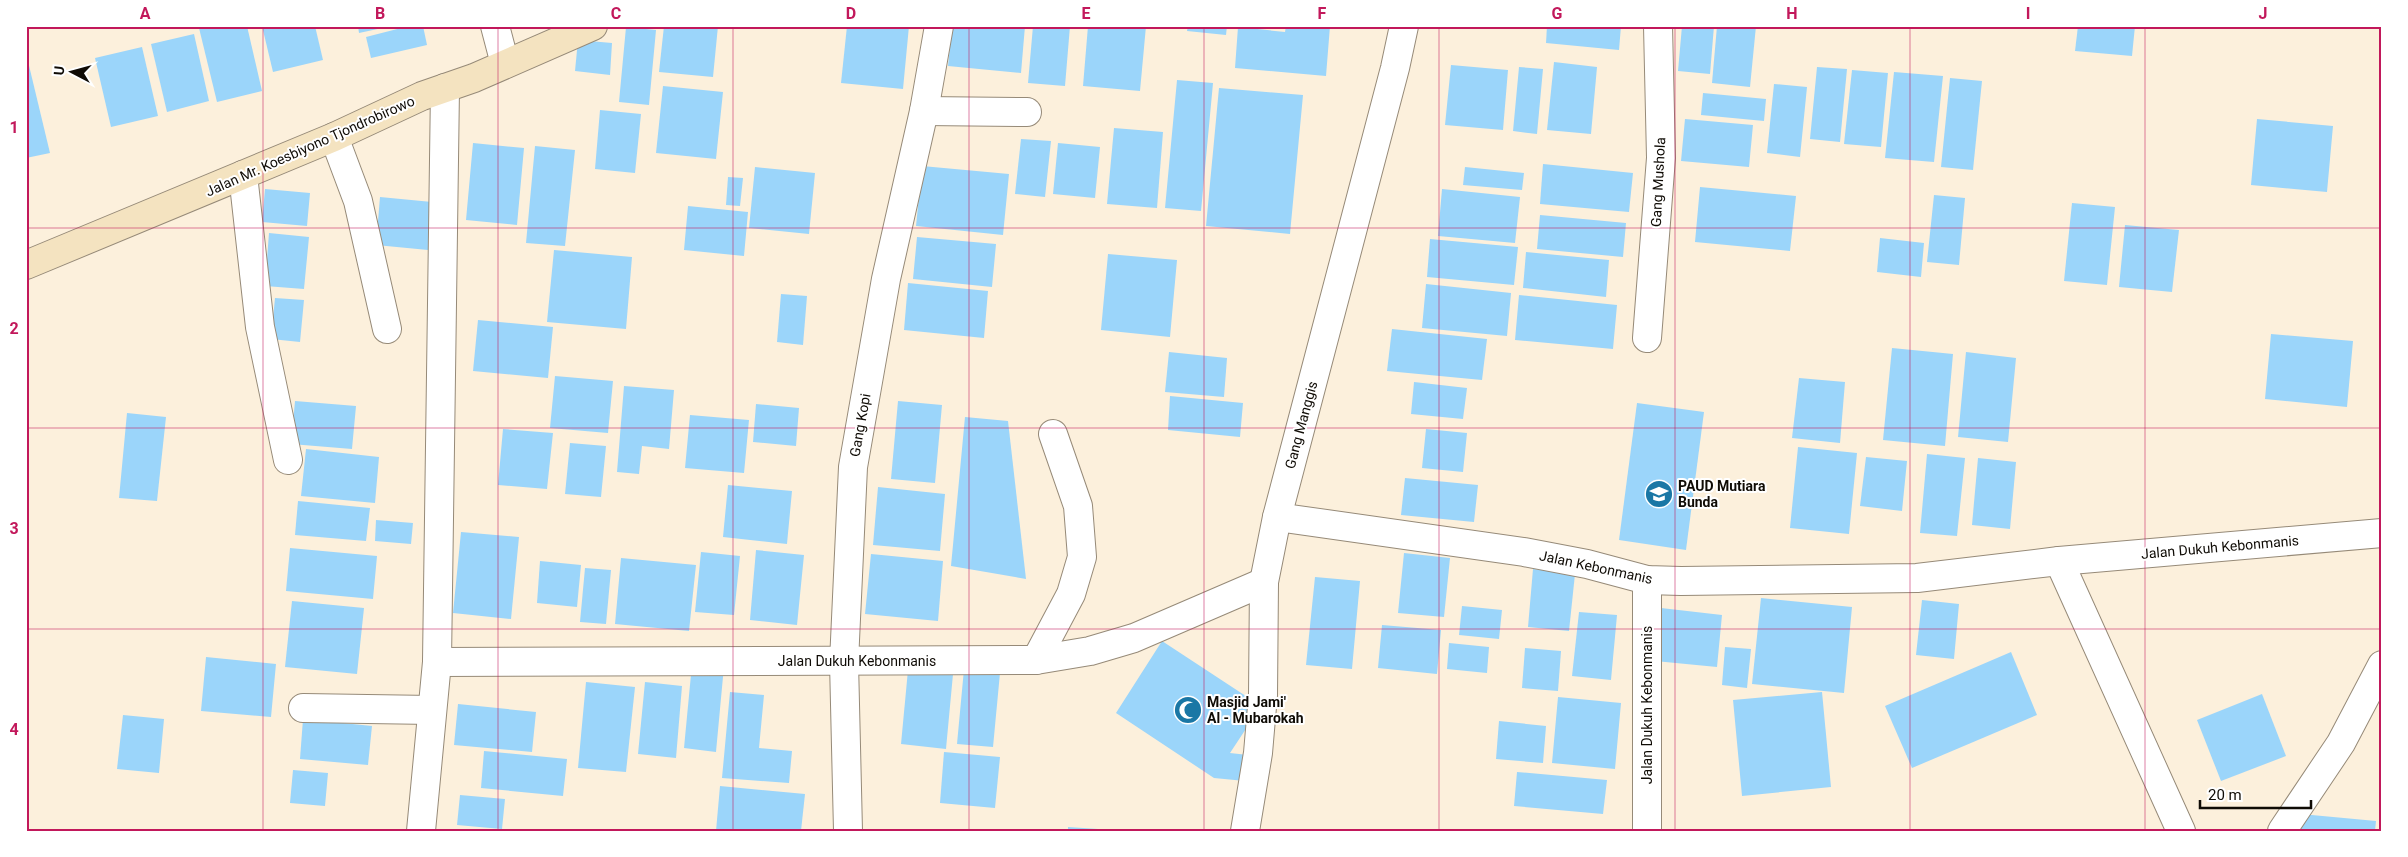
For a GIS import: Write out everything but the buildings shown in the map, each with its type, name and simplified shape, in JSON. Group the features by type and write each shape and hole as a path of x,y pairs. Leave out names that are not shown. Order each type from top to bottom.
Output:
{"main road":[{"name":"Jalan Mr. Koesbiyono Tjondrobirowo","path":"26,265 334,138 422,96 505,64 593,26"}],"street":[{"path":"495,26 505,64"},
{"name":"Gang Kopi","path":"848,831 844,662 852,467 886,279 924,111 939,26"},
{"name":"Gang Manggis","path":"1245,831 1258,753 1263,695 1264,582 1277,517 1395,68 1404,26"},
{"name":"Gang Mushola","path":"1647,338 1661,158 1658,26"},
{"path":"420,831 437,662 445,88"},
{"path":"924,111 1027,112"},
{"path":"334,138 358,201 387,329"},
{"path":"243,175 260,327 288,460"},
{"path":"1036,660 1071,594 1082,556 1078,506 1053,434"},
{"name":"Jalan Kebonmanis","path":"1277,517 1524,552 1587,564 1646,580 1917,578"},
{"name":"Jalan Dukuh Kebonmanis","path":"1917,578 2059,561 2382,533"},
{"path":"2059,561 2181,831"},
{"name":"Jalan Dukuh Kebonmanis","path":"1646,580 1647,831"},
{"name":"Jalan Dukuh Kebonmanis","path":"437,662 651,659 844,662 1036,660 1090,651 1134,638 1264,582"},
{"path":"2282,831 2341,743 2382,665"},
{"path":"303,708 432,710"}],"place":[{"name":"PAUD Mutiara Bunda","path":"1659,494"},
{"name":"Masjid Jami' Al - Mubarokah","path":"1188,710"}]}
